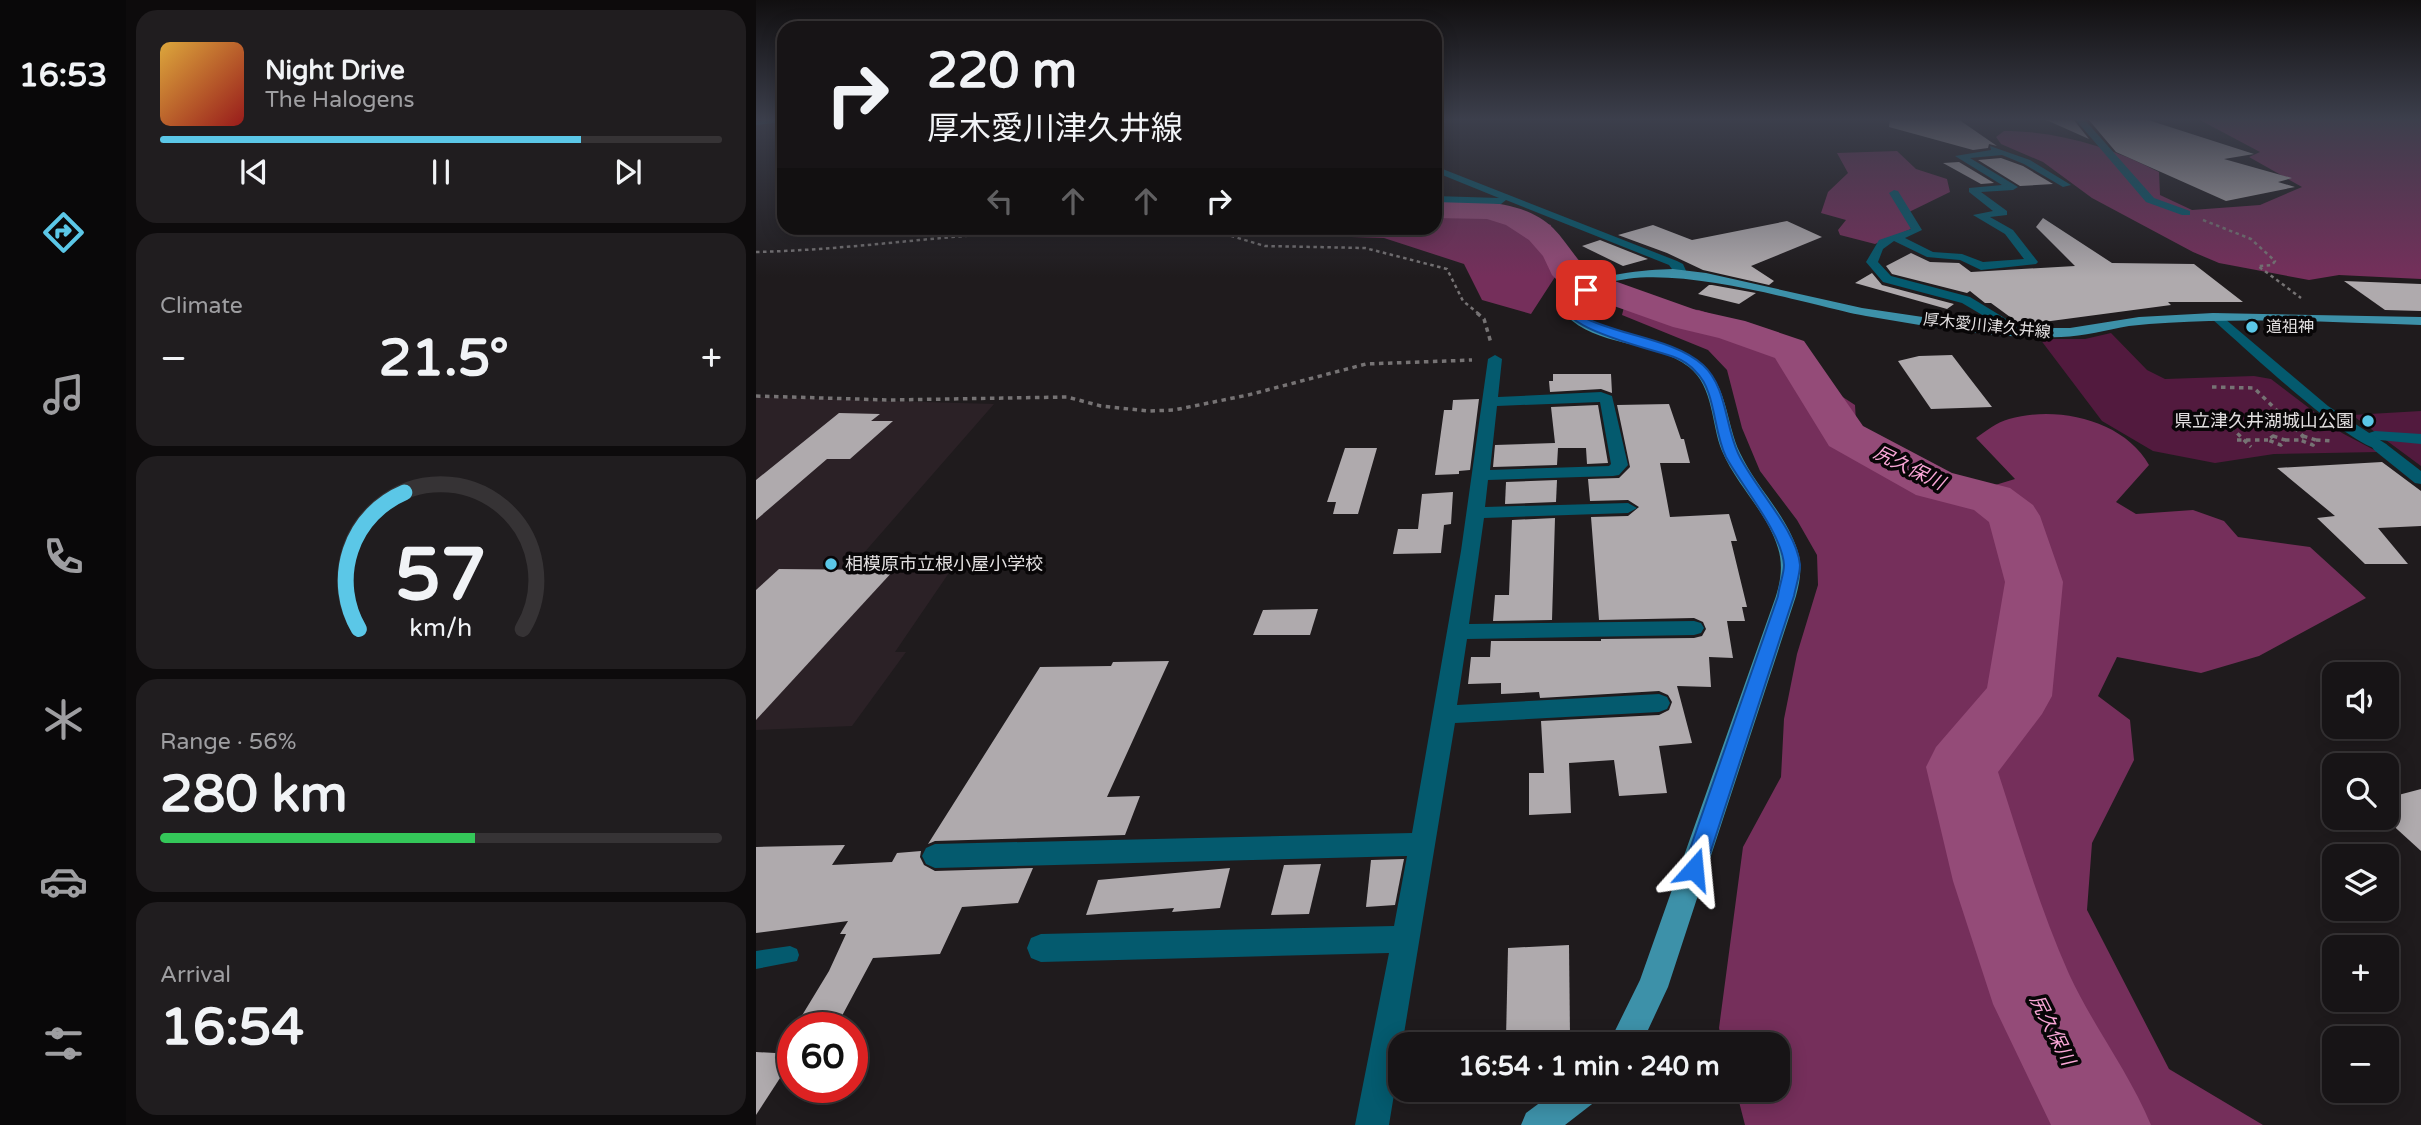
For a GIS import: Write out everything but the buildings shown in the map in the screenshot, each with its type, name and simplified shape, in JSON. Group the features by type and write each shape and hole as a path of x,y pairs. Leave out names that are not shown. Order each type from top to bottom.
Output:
{"main road":[{"name":"厚木愛川津久井線","path":"1631,1032 1644,1009 1675,926 1786,596 1792,564 1782,535 1732,455 1720,424 1715,393 1700,368 1680,355 1594,327 1577,318 1572,311 1572,302 1578,294 1593,287 1637,276 1681,273 1837,307 2016,331 2067,333 2143,321 2218,317 2421,321"},
{"path":"1538,1125 1569,1102"}],"street":[{"path":"1442,172 1673,263 1679,267 1681,273"},
{"path":"1898,238 1931,255 1962,257 1981,266 2032,262 2009,232 1978,215 2003,213 1972,190 2013,187 1986,172"},
{"path":"2041,172 2066,185"},
{"path":"2125,172 2150,200 2186,214"},
{"path":"1894,193 1917,230 1883,241 1878,246 1871,262 1879,273 1887,279 1966,300 2016,331"},
{"path":"1442,199 1512,200"},
{"path":"2218,317 2284,377 2421,479"},
{"path":"1373,1125 1477,513 1495,359"},
{"path":"1482,475 1613,471 1620,465 1607,399 1601,397 1490,402"},
{"path":"2372,440 2421,439"},
{"path":"1477,513 1628,508"},
{"path":"1458,632 1694,628"},
{"path":"1443,715 1659,703"},
{"path":"935,856 1421,844"},
{"path":"1041,948 1406,939"}],"lane":[{"path":"756,960 790,955"}],"path":[{"path":"2186,214 2252,239 2275,261 2272,265 2258,266 2329,319"},
{"path":"756,253 834,250 988,235"},
{"path":"756,396 889,400 1067,397 1101,406 1148,411 1187,407 1248,395 1366,364 1495,359 1484,319 1463,301 1447,269 1365,248 1265,246 1228,235"},
{"path":"2212,387 2254,388 2301,438 2285,440 2273,436 2269,440 2237,439"},
{"path":"2231,427 2251,447"}],"shaded area":[{"path":"1924,172 1947,179 1950,192 1907,213 1911,229 1875,244 1840,235 1838,230 1846,220 1821,213 1828,192 1848,173"},
{"path":"2056,172 2158,172 2160,195 2192,210 2260,205 2302,187 2275,172 2421,172 2421,279 2339,275 2309,280 2219,263 2092,198"},
{"path":"1471,201 1551,225 1555,277 1531,314 1482,300 1464,264 1384,238 1286,235 1442,235 1442,202"},
{"path":"1625,303 1699,310 1765,332 1788,360 1796,390 1832,390 1855,405 1857,439 1925,473 1982,489 2015,479 1976,438 1992,427 2009,419 2028,415 2048,414 2088,420 2123,437 2138,450 2149,465 2116,502 2136,514 2193,510 2224,521 2238,537 2310,547 2366,598 2259,656 2201,673 2117,657 2098,696 2130,720 2134,760 2092,843 2087,910 2169,1069 2263,1125 1745,1125 1739,1102 1790,1102 1790,1032 1720,1032 1719,1028 1743,847 1781,777 1784,719 1797,654 1818,585 1817,555 1797,520 1760,471 1742,428 1727,370 1708,350 1622,315"},
{"path":"2111,333 2147,370 2165,379 2254,376 2271,379 2342,433 2378,452 2274,454 2215,463 2153,451 2102,421 2040,339 2085,339"},
{"name":"相模原市立根小屋小学校","path":"756,397 994,404 856,562 955,564 895,652 906,652 852,726 756,730"},
{"path":"2421,411 2421,466 2352,415"}],"waterway":[{"name":"尻久保川","path":"1442,209 1489,210 1517,218 1540,233 1559,254 1564,268 1579,281 1686,319 1731,329 1790,350 1846,436 1934,484 1992,499 2014,516 2034,582 2019,696 1961,767 1993,881 2037,1004 2102,1125"}],"place":[{"name":"道祖神","path":"2252,327"},
{"name":"県立津久井湖城山公園","path":"2368,421"},
{"name":"相模原市立根小屋小学校","path":"831,564"}],"route":[{"path":"1586,290 1573,298 1571,307 1577,318 1594,327 1680,355 1700,368 1711,382 1720,424 1732,455 1782,535 1792,564 1786,596 1694,869"}]}
